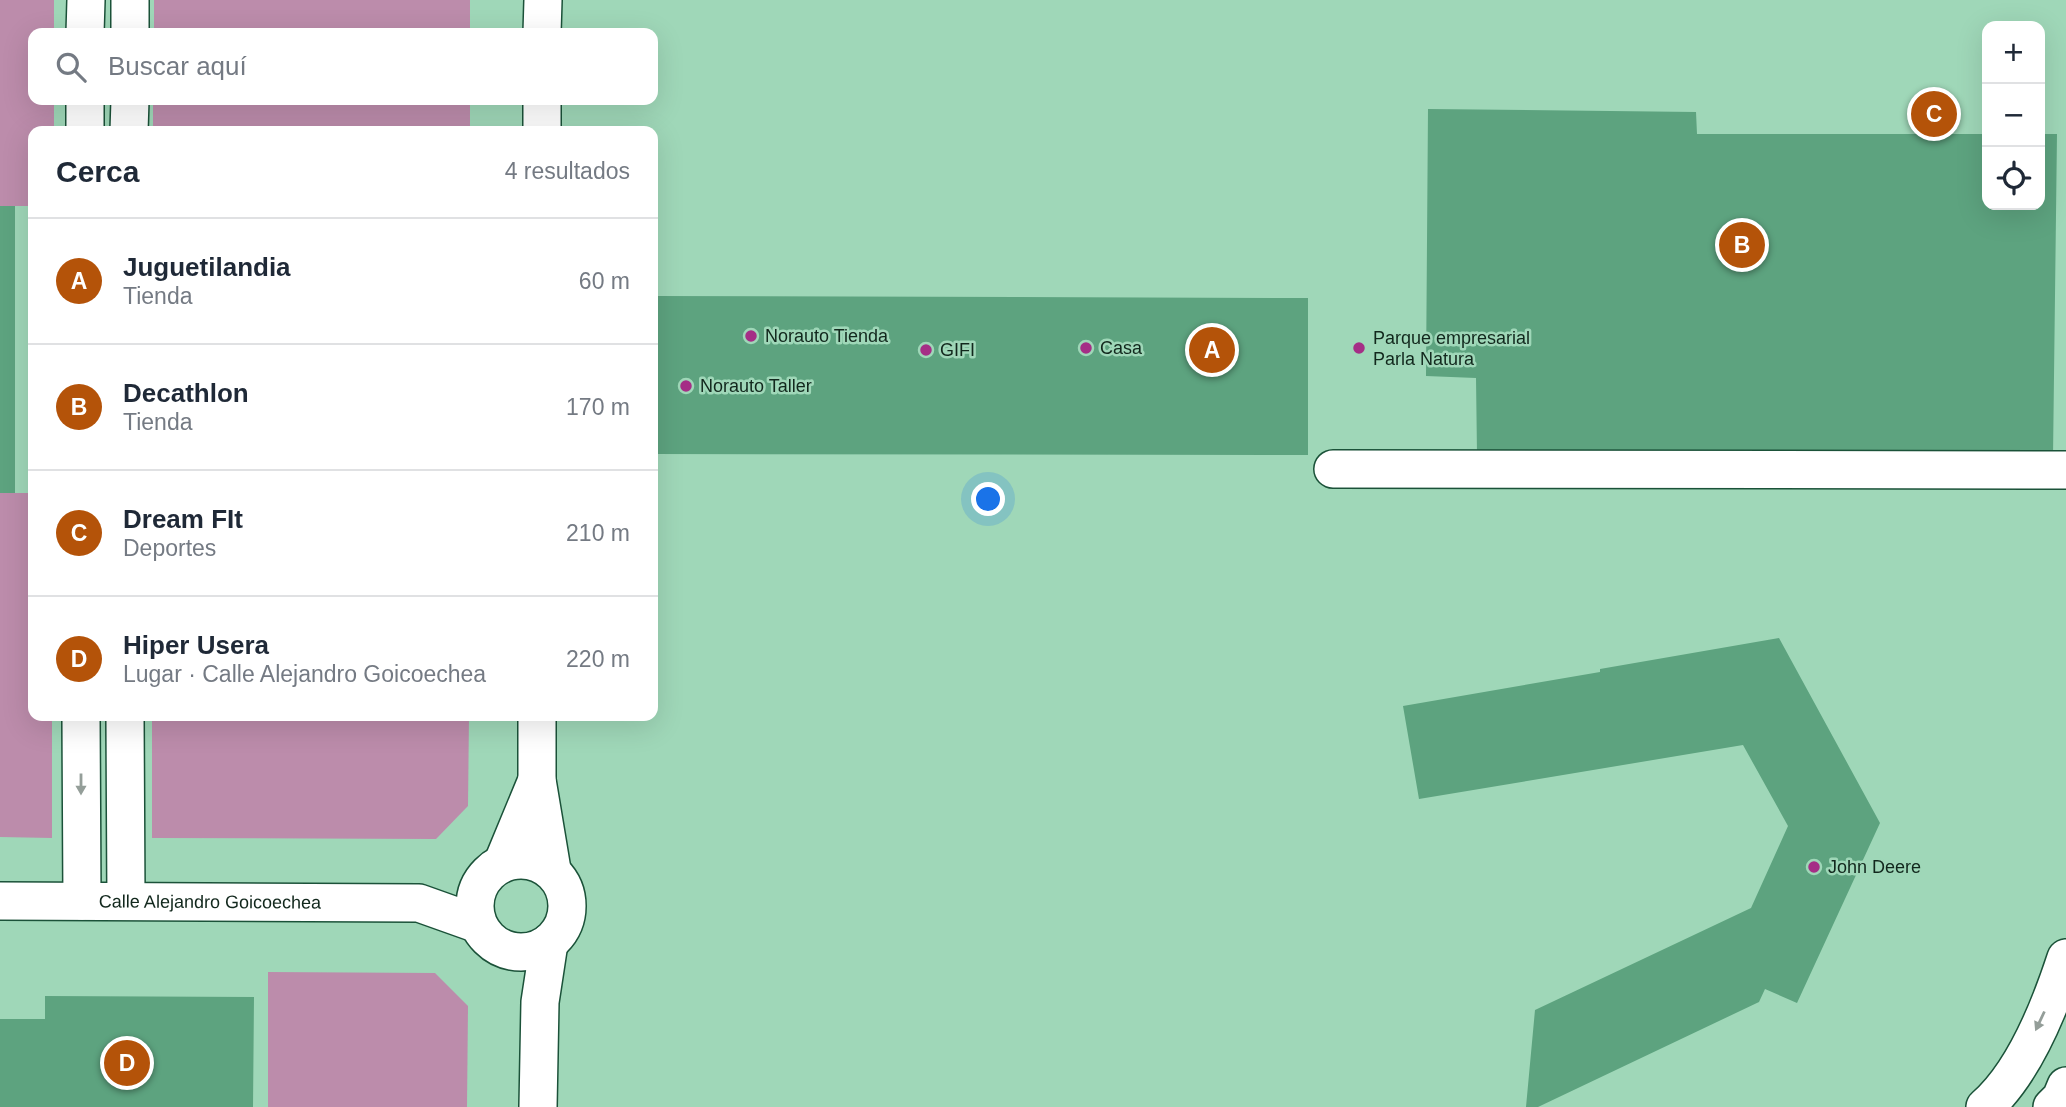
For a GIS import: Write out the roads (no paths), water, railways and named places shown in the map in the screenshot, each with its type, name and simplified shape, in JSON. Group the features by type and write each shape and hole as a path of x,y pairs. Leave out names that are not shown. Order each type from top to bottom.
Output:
{"street":[{"path":"85,28 86,0"},
{"path":"130,0 130,28"},
{"path":"542,0 542,28"},
{"path":"85,105 85,126"},
{"path":"130,105 130,126"},
{"path":"542,105 542,126"},
{"path":"1333,469 2066,470"},
{"path":"81,721 82,901"},
{"path":"125,721 127,901"},
{"path":"537,721 537,780 552,870 566,893 568,910 561,930 534,948 496,945 478,925 475,901 494,869 537,780"},
{"path":"494,869 534,861 552,870"},
{"name":"Calle Alejandro Goicoechea","path":"419,903 494,869"},
{"name":"Calle Alejandro Goicoechea","path":"0,901 419,903 478,925"},
{"path":"534,948 540,1002 538,1107"},
{"path":"1985,1107 2017,1068 2041,1021 2066,958"},
{"path":"2052,1107 2061,1098 2066,1086"}],"place":[{"name":"Dream FIt","path":"1934,114"},
{"name":"Decathlon","path":"1742,245"},
{"name":"Norauto Tienda","path":"751,336"},
{"name":"Casa","path":"1086,348"},
{"name":"Parque empresarial Parla Natura","path":"1359,348"},
{"name":"GIFI","path":"926,350"},
{"name":"Juguetilandia","path":"1212,350"},
{"name":"Norauto Taller","path":"686,386"},
{"name":"John Deere","path":"1814,867"},
{"name":"Hiper Usera","path":"127,1063"}]}
